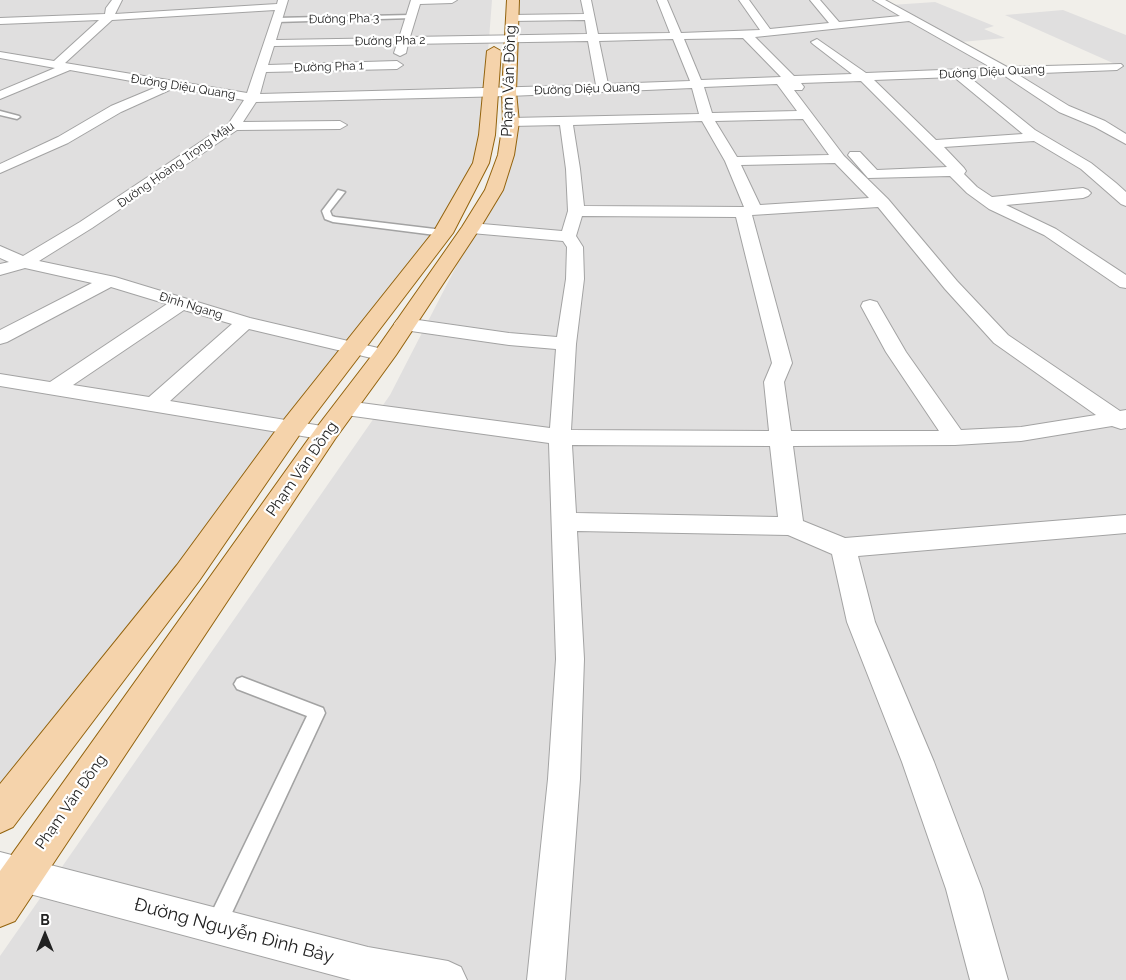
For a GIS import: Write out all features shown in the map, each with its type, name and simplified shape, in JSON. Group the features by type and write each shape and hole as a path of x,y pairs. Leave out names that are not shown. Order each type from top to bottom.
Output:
{"main road":[{"name":"Phạm Văn Đồng","path":"0,814 188,573 292,428 443,233 481,163 500,92 506,19"},
{"name":"Phạm Văn Đồng","path":"0,906 11,872 384,355 471,228 494,190 506,155 511,122 500,92"}],"street":[{"path":"0,95 62,66 109,17 110,8 117,0"},
{"path":"393,94 397,65 416,0 452,0"},
{"path":"586,0 604,88"},
{"path":"662,0 697,84 707,118 732,161 752,205 747,211"},
{"path":"744,0 766,32"},
{"path":"815,0 837,26"},
{"path":"878,0 994,64 1064,109 1106,127 1126,140"},
{"path":"0,20 109,17 179,7 283,6"},
{"name":"Đường Hoàng Trọng Mậu","path":"0,270 24,263 113,208 234,126 252,98 283,6"},
{"path":"506,19 589,16"},
{"path":"506,19 593,38 746,35 912,18"},
{"name":"Đường Pha 2","path":"269,43 404,40 506,19"},
{"path":"746,35 787,81 830,124"},
{"path":"787,81 806,115 843,152 872,175 960,171 865,78 817,42"},
{"name":"Đường Diệu Quang","path":"0,55 252,98 500,92 1122,67"},
{"path":"1103,55 1122,67"},
{"name":"Đường Pha 1","path":"262,69 397,65"},
{"path":"958,74 1036,136 1086,166 1126,201"},
{"path":"0,169 63,140 116,109 171,85"},
{"path":"234,126 339,130 350,96"},
{"path":"511,122 806,115"},
{"path":"566,122 573,169 576,211 568,236"},
{"path":"1106,127 1126,124"},
{"path":"932,144 1036,136"},
{"path":"732,161 843,152"},
{"path":"843,152 951,286 1001,339 1122,420"},
{"path":"953,171 972,190 989,202 1050,232 1126,283"},
{"path":"989,202 1083,193"},
{"path":"576,211 747,211 882,202"},
{"path":"747,211 782,363 774,382 791,526"},
{"path":"471,228 568,236"},
{"path":"546,980 564,779 569,669 565,522 560,437 566,344 575,279 575,246 568,236"},
{"name":"Đình Ngang","path":"0,251 24,263 109,281 180,304 245,322 384,355"},
{"path":"0,338 109,281"},
{"path":"53,389 180,304"},
{"path":"870,306 896,352 956,438"},
{"path":"152,406 245,322"},
{"path":"404,324 509,339 566,344"},
{"path":"0,380 326,433"},
{"path":"346,408 560,437 956,438 1021,434 1122,420"},
{"path":"565,522 791,526 844,548 1126,524"},
{"path":"844,548 861,622 918,762 964,890 989,980"},
{"name":"Đường Nguyễn Đình Bảy","path":"11,872 368,966 448,980"}],"lane":[{"name":"Đường Pha 3","path":"283,6 411,17"},
{"path":"0,113 17,117"},
{"path":"341,192 326,211 328,217 443,233"},
{"path":"215,927 317,713 242,684"}],"shaded area":[{"path":"0,0 492,0 485,91 471,192 0,810"},
{"path":"515,0 881,0 891,5 935,2 994,26 984,29 1005,38 961,42 1007,71 1115,64 1005,15 1063,10 1126,35 1126,980 0,980 0,956 390,395 496,189 514,46"}]}
